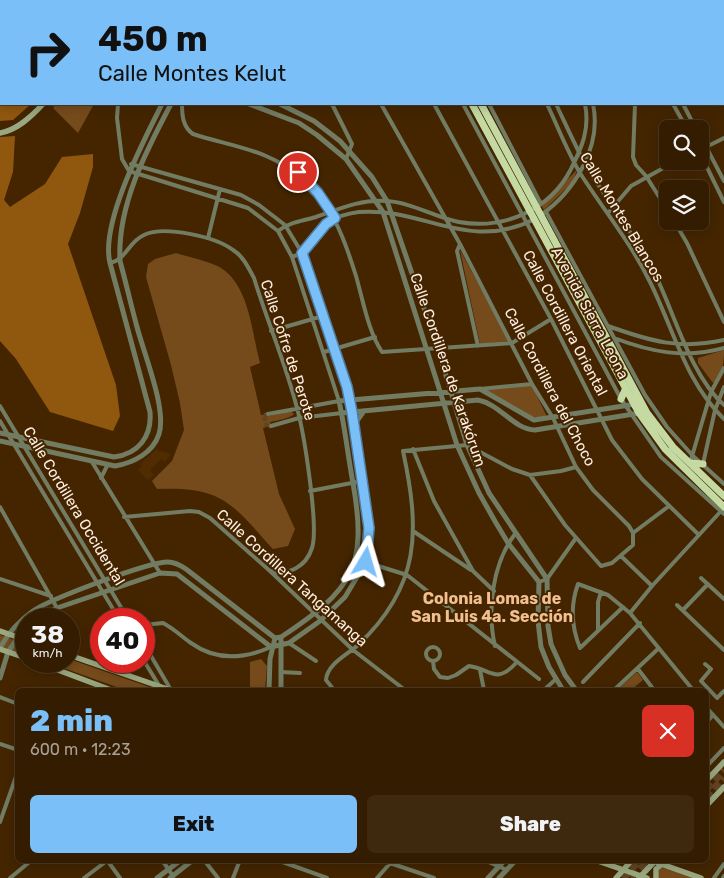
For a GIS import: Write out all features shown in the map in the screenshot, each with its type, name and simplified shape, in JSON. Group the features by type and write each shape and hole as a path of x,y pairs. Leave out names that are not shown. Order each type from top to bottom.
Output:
{"highway":[{"name":"Avenida Sierra Leona","path":"473,105 536,209 537,218 625,390 638,404"},
{"name":"Avenida Sierra Leona","path":"481,105 503,154"},
{"name":"Avenida Sierra Leona","path":"537,218 638,404 640,413 665,449 706,489 723,510"},
{"path":"623,402 625,390"},
{"name":"Avenida Sierra Leona","path":"640,413 696,463 724,496"},
{"path":"665,449 683,461 696,463 706,489"}],"main road":[{"path":"0,133 10,132 42,105"},
{"path":"0,631 15,636"},
{"path":"0,649 15,654"},
{"path":"80,659 161,688"},
{"path":"65,673 105,688"},
{"path":"709,778 724,762"},
{"path":"709,803 724,787"},
{"path":"604,863 642,877 652,863"},
{"path":"616,878 630,863"},
{"path":"656,878 656,869 662,864 701,878"}],"street":[{"path":"118,105 117,118 122,159 129,164 241,195 259,205 285,225 302,253 350,400 369,528 366,562 346,597 320,621 289,643 280,647 271,647 254,655 225,657 193,644 163,622 155,623"},
{"path":"0,433 19,435 114,457 132,452 142,444 148,435 151,422 150,412 126,330 110,263 108,245 129,171 129,164 161,105"},
{"path":"0,441 107,466 127,464 149,450 159,436 160,409 120,261 119,244 137,174 170,105"},
{"path":"182,105 187,130 206,138 265,156 298,172 318,193 335,218 345,243 375,337 382,352 512,343 551,319"},
{"name":"Calle Cordillera de Karakórum","path":"252,105 299,124 317,135 346,160 377,201 383,212 457,445 479,493 508,543 539,582"},
{"name":"Calle Cordillera de Karakórum","path":"282,105 314,121 351,151 372,177 387,201 393,212 438,349 467,445 489,492 515,534 542,568 547,579"},
{"path":"333,105 352,144 351,151 346,160"},
{"name":"Calle Cordillera del Choco","path":"383,105 444,218 452,229 532,384 553,418 576,466 592,490 629,526 633,533"},
{"name":"Calle Cordillera Oriental","path":"435,105 624,457 669,506 699,535"},
{"name":"Avenida Sierra Leona","path":"464,105 623,402 640,413 661,457 723,510"},
{"name":"Avenida Sierra Leona","path":"489,105 536,209"},
{"name":"Calle Montes Blancos","path":"547,105 580,173 608,213 650,282 686,367 708,402 724,419"},
{"name":"Calle Montes Blancos","path":"556,105 584,162 636,240 659,283 690,355 711,392 724,405"},
{"path":"278,231 285,225 330,210 353,204 377,201 387,201 415,207 444,218 476,223 522,216 536,209 561,185 579,152 588,128 585,105"},
{"path":"292,257 302,253 326,224 335,218 358,212 393,212 452,229 481,232 503,230 526,224 546,212 572,187 580,173 596,130 593,105"},
{"path":"635,105 633,157 636,165 646,176 659,197"},
{"path":"674,105 682,120"},
{"path":"684,105 691,120"},
{"path":"709,146 724,138"},
{"path":"709,153 724,181"},
{"path":"608,213 615,207 624,192 646,176 659,170"},
{"path":"709,170 724,202"},
{"path":"129,171 248,208 278,231 292,257 314,319 339,401 360,531 356,559 338,592 315,615 278,637 271,647 269,688"},
{"path":"208,238 220,189"},
{"name":"Avenida Sierra Leona","path":"546,212 645,395 667,427 696,463 724,484"},
{"path":"679,230 724,322"},
{"name":"Calle Cofre de Perote","path":"120,261 137,239 150,232 168,232 208,238 233,250 245,262 254,278 300,418 314,528 312,548 304,563 292,572 280,574 270,571"},
{"name":"Calle Cordillera del Choco","path":"460,244 457,251 478,346"},
{"path":"110,263 120,261"},
{"path":"271,331 324,316"},
{"path":"608,326 647,340 677,345 686,346 724,340"},
{"path":"126,330 137,327"},
{"path":"324,352 375,337"},
{"path":"614,338 648,349 690,355 724,348"},
{"path":"696,463 708,402 711,392 724,368"},
{"path":"268,414 339,401 532,384"},
{"path":"696,463 724,387"},
{"path":"480,389 530,418 553,418 598,410 623,402 638,404"},
{"path":"271,426 300,418 453,402 482,401 529,430 640,413"},
{"name":"Calle Cordillera Occidental","path":"0,406 26,446 104,582 121,608"},
{"path":"354,426 364,411"},
{"name":"Calle Cordillera Occidental","path":"0,421 112,608"},
{"path":"43,451 47,441"},
{"path":"142,444 149,450"},
{"path":"332,688 326,680 326,674 330,668 353,650 386,613 398,596 407,575 412,555 412,493 403,451 467,445 512,469 530,475 561,471 576,466"},
{"path":"413,449 434,501 473,571"},
{"path":"92,462 160,573"},
{"path":"101,478 107,466"},
{"path":"530,475 545,500 601,566 608,566 621,556 632,544 633,533 669,506"},
{"path":"310,491 362,481"},
{"path":"0,507 57,608 160,573 177,574 271,647"},
{"path":"630,612 723,510"},
{"name":"Calle Cordillera Tangamanga","path":"124,517 190,511 200,512 210,518 270,571 320,621 353,650 402,688"},
{"path":"413,531 473,571 494,591"},
{"path":"495,646 490,626 490,607 500,565 508,543 515,534"},
{"path":"562,688 541,647 538,621 539,582 547,579 576,538"},
{"path":"621,556 652,586"},
{"path":"356,559 407,575 539,680"},
{"path":"0,649 8,634 34,610 52,598 154,564 168,562 186,568 278,637 281,688"},
{"path":"702,578 724,599"},
{"path":"0,579 52,598"},
{"path":"547,579 548,626 551,644 564,675 574,688"},
{"path":"623,607 580,648 574,633 572,601 578,584 614,598 630,612 691,688"},
{"path":"683,610 708,584"},
{"path":"598,630 598,602 601,592"},
{"path":"677,605 724,650"},
{"path":"583,682 640,623"},
{"path":"0,678 8,652 15,642"},
{"path":"289,643 316,661"},
{"path":"616,688 659,648"},
{"path":"433,661 434,669 440,676 448,678 469,666 496,676 505,673 516,663"},
{"path":"155,663 170,688"},
{"path":"705,664 711,669 701,681 706,688"},
{"path":"638,669 652,688"},
{"path":"480,670 484,688"},
{"path":"281,672 300,673"},
{"path":"152,673 161,688"},
{"path":"546,688 556,679"},
{"path":"709,692 717,698 724,691"},
{"path":"0,698 15,703"},
{"path":"709,712 724,727"},
{"path":"709,720 712,716"},
{"path":"0,744 15,749"},
{"path":"709,764 724,748"},
{"path":"0,822 15,780"},
{"path":"10,878 28,863"},
{"path":"84,878 103,863"},
{"path":"109,863 120,878"},
{"path":"164,863 171,877 189,863"},
{"path":"157,878 177,863"},
{"path":"206,863 218,878"},
{"path":"233,878 239,863"},
{"path":"285,863 327,878"},
{"path":"377,878 391,863"},
{"path":"395,863 434,878"},
{"path":"492,863 507,870"},
{"path":"488,878 502,863"},
{"path":"499,878 513,863"},
{"path":"714,878 724,864"}],"shaded area":[{"path":"0,105 30,105 13,120 0,121"},
{"path":"55,105 93,105 78,133 53,108"},
{"path":"15,136 13,172 4,200 10,207 45,184 62,157 93,154 93,167 80,213 68,244 116,385 120,416 113,431 50,412 16,359 0,341 0,137"},
{"path":"577,170 573,182 544,210 541,205"},
{"path":"460,250 509,341 480,344"},
{"path":"176,253 220,267 233,279 249,313 260,363 250,367 261,415 268,414 269,416 291,411 294,414 287,418 270,422 271,426 263,428 279,494 295,529 288,546 273,549 236,509 212,495 179,489 157,489 152,481 172,461 184,430 171,365 146,277 148,264 155,259"},
{"path":"724,350 721,372 713,383 698,363 698,358"},
{"path":"532,385 547,417 533,417 483,390"},
{"path":"156,450 171,454 165,462 161,459 150,470 154,475 148,480 138,470 142,466 140,464"},
{"path":"0,635 15,640 15,651 0,646"},
{"path":"261,659 267,666 265,688 250,688 250,662"},
{"path":"80,663 90,666 90,673 109,673 152,688 119,688 78,673 80,673"},
{"path":"637,672 643,680 633,688 619,688"},
{"path":"663,866 697,878 659,878 659,870"}],"tunnel":[{"path":"268,414 264,415 267,427 271,426"},
{"path":"709,786 724,770"},
{"path":"709,795 724,778"},
{"path":"623,878 636,863"},
{"path":"632,878 646,863"}],"district":[{"name":"Colonia Lomas de San Luis 4a. Sección","path":"492,607"}],"route":[{"path":"298,172 318,193 335,218 326,224 309,248 302,253 347,387 369,528 366,562"}]}
